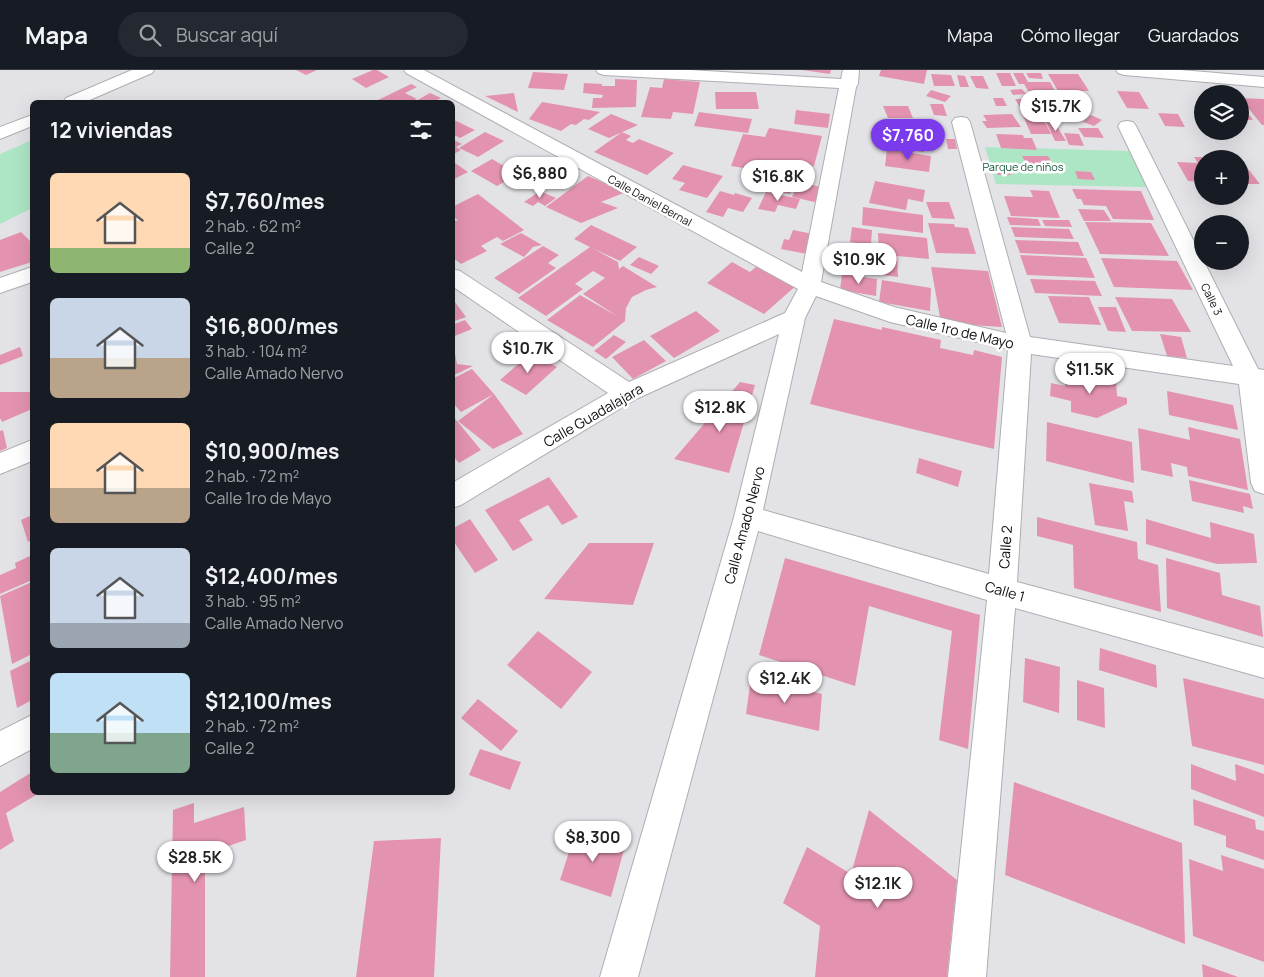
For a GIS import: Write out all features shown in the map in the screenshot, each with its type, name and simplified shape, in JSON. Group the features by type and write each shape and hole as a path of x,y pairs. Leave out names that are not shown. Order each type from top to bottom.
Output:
{"street":[{"path":"77,100 146,70"},
{"name":"Calle Daniel Bernal","path":"412,70 810,286"},
{"path":"604,70 850,77"},
{"path":"1124,70 1264,82"},
{"name":"Calle Amado Nervo","path":"619,977 748,517 794,318 810,286 850,77"},
{"path":"0,134 30,121"},
{"name":"Calle 2","path":"961,122 1020,344 1002,591 967,977"},
{"name":"Calle 3","path":"1127,126 1257,378 1264,483"},
{"path":"0,286 30,275"},
{"path":"455,278 627,393"},
{"name":"Calle 1ro de Mayo","path":"810,286 890,314 1020,344 1257,378"},
{"name":"Calle Guadalajara","path":"455,495 627,393 794,318"},
{"path":"0,464 30,451"},
{"name":"Calle 1","path":"748,517 1002,591 1264,663"},
{"path":"0,748 30,732"}],"green space":[{"path":"30,141 30,209 0,224 0,154"},
{"name":"Parque de niños","path":"985,147 1129,151 1147,187 996,184"}],"building":[{"path":"296,70 317,70 306,75"},
{"path":"377,70 389,77 366,88 352,79"},
{"path":"802,70 831,70 830,74"},
{"path":"881,70 927,70 924,84 879,76"},
{"path":"533,72 568,74 564,90 528,88"},
{"path":"996,73 1010,73 1016,86 1002,86"},
{"path":"1013,73 1023,73 1028,82 1050,82 1055,91 1028,91 1024,84 1019,84"},
{"path":"1026,73 1041,73 1043,79 1029,78"},
{"path":"931,74 951,75 955,86 934,86"},
{"path":"1048,74 1078,74 1089,91 1058,91"},
{"path":"957,75 965,76 969,87 960,87"},
{"path":"970,76 983,76 989,89 976,88"},
{"path":"615,79 637,80 636,107 592,108 593,98 602,98 603,95 583,93 584,83 615,86"},
{"path":"664,79 700,82 693,114 673,112 671,119 641,117 650,87 662,88"},
{"path":"411,84 417,87 405,93 417,99 415,100 378,100"},
{"path":"1022,89 1026,94 1013,95 1010,90"},
{"path":"931,90 951,96 945,102 926,96"},
{"path":"1117,91 1139,92 1149,109 1127,108"},
{"path":"715,92 756,92 759,109 716,109"},
{"path":"430,93 441,98 437,100 418,100"},
{"path":"514,93 518,112 485,96"},
{"path":"993,98 1003,98 1007,106 996,106"},
{"path":"1249,98 1264,99 1264,125 1249,109"},
{"path":"1015,99 1037,99 1043,109 1021,109"},
{"path":"542,102 600,112 589,120 584,119 576,125 571,124 561,131 529,119"},
{"path":"930,104 943,104 947,116 934,115"},
{"path":"883,106 908,106 913,118 888,118"},
{"path":"796,110 830,114 828,128 794,124"},
{"path":"1041,110 1070,110 1074,117 1063,117 1066,122 1047,121"},
{"path":"1021,111 1040,112 1051,134 1031,134"},
{"path":"699,112 752,119 748,133 694,126"},
{"path":"1158,113 1178,114 1185,127 1165,126"},
{"path":"611,114 638,125 609,138 588,129"},
{"path":"1012,114 1021,127 987,128 982,121 987,121 983,115"},
{"path":"1091,115 1102,120 1094,126 1083,122"},
{"path":"931,119 935,124 915,125 911,120"},
{"path":"455,120 475,130 460,138 455,136"},
{"path":"1046,122 1055,123 1066,141 1055,141"},
{"path":"883,126 905,129 905,136 925,139 924,152 880,146"},
{"path":"769,128 822,136 814,166 773,160 769,172 731,166 743,134 765,137"},
{"path":"1078,128 1098,128 1104,138 1084,137"},
{"path":"485,132 504,141 478,157 459,148"},
{"path":"622,132 631,136 626,140 633,143 639,139 674,153 647,175 594,152"},
{"path":"1064,133 1079,134 1084,146 1069,145"},
{"path":"996,134 1023,135 1024,138 1032,138 1037,150 1001,148"},
{"path":"946,139 955,139 957,149 948,149"},
{"path":"455,140 462,144 456,147 461,150 455,153"},
{"path":"887,149 931,156 929,172 885,166"},
{"path":"1022,156 1048,156 1054,166 1027,166"},
{"path":"492,159 518,174 497,186 471,171"},
{"path":"1177,162 1194,163 1194,181 1188,181"},
{"path":"455,163 468,172 455,178"},
{"path":"1004,164 1011,175 998,175 991,165"},
{"path":"683,165 723,176 707,198 679,190 685,183 672,179"},
{"path":"1249,170 1260,184 1249,184"},
{"path":"1075,171 1091,172 1095,180 1078,179"},
{"path":"588,176 626,192 601,202 618,208 581,223 546,207"},
{"path":"779,177 796,180 790,194 774,190"},
{"path":"875,181 925,190 923,202 908,199 906,210 869,203"},
{"path":"799,182 821,187 815,202 792,197"},
{"path":"1072,189 1141,191 1154,220 1113,219 1106,206 1084,205 1081,199 1077,199"},
{"path":"1030,190 1049,191 1060,218 1011,216 1004,196 1033,197"},
{"path":"540,191 556,198 545,206 538,202 533,206 524,202"},
{"path":"720,191 752,198 743,212 728,208 723,217 706,212"},
{"path":"766,192 800,199 796,209 778,205 775,212 758,209"},
{"path":"478,194 524,230 503,241 497,237 481,246 487,251 461,264 455,259 455,221 458,220 455,218 455,206"},
{"path":"926,202 949,202 955,219 932,218"},
{"path":"863,207 923,215 923,233 862,225"},
{"path":"1078,209 1104,210 1111,221 1084,221"},
{"path":"1007,217 1038,219 1041,226 1010,225"},
{"path":"1042,220 1069,220 1072,227 1045,226"},
{"path":"1085,222 1151,223 1169,256 1100,254"},
{"path":"928,223 954,224 955,227 968,228 976,254 936,253"},
{"path":"591,225 637,247 620,261 592,248 618,262 619,269 623,266 657,287 632,297 626,308 625,321 593,347 547,320 580,295 617,316 583,294 605,278 593,271 575,284 583,289 546,316 518,298 590,247 574,239"},
{"path":"852,227 872,230 871,245 850,242"},
{"path":"1011,227 1069,229 1074,239 1015,237"},
{"path":"793,230 813,234 807,254 781,249 784,239 789,240"},
{"path":"21,232 30,241 30,263 0,272 0,240"},
{"path":"521,233 542,245 533,247 524,257 500,244"},
{"path":"878,233 927,238 929,259 897,256 898,277 858,272 858,250 879,253"},
{"path":"1015,240 1078,242 1084,256 1020,253"},
{"path":"543,246 559,255 548,263 556,268 519,294 494,278"},
{"path":"1020,255 1086,258 1095,278 1027,275"},
{"path":"639,257 659,266 651,274 630,265"},
{"path":"1101,258 1177,261 1193,290 1114,287"},
{"path":"732,262 750,272 759,264 798,284 764,314 707,283"},
{"path":"931,267 988,271 1002,327 941,323"},
{"path":"842,274 877,279 876,296 840,290"},
{"path":"1030,279 1095,281 1102,296 1035,293"},
{"path":"882,280 931,288 930,311 879,302"},
{"path":"1048,296 1089,297 1101,325 1059,323"},
{"path":"1115,297 1172,299 1191,332 1132,331"},
{"path":"455,302 466,317 455,321"},
{"path":"1098,307 1116,307 1126,332 1108,331"},
{"path":"696,311 720,331 674,358 650,336"},
{"path":"834,319 882,330 882,327 941,340 940,348 973,355 974,350 1002,357 994,449 810,404"},
{"path":"465,320 472,329 455,336 455,324"},
{"path":"1160,334 1181,337 1187,358 1167,356"},
{"path":"614,335 626,342 606,359 594,351"},
{"path":"644,340 666,361 633,379 612,357"},
{"path":"20,347 23,356 0,365 0,355"},
{"path":"531,353 557,367 526,395 500,380"},
{"path":"455,354 457,364 473,366 455,375"},
{"path":"472,369 494,394 461,412 455,405 455,378"},
{"path":"1090,373 1116,379 1117,396 1127,398 1127,404 1097,418 1071,412 1071,401 1050,396 1051,383 1065,386 1065,375 1090,381"},
{"path":"740,382 755,385 729,473 674,459"},
{"path":"1167,391 1233,405 1238,430 1169,415"},
{"path":"0,392 30,392 30,410 2,422 0,418"},
{"path":"494,394 523,434 493,449 458,421"},
{"path":"455,419 481,450 459,463 455,458"},
{"path":"1047,422 1132,442 1134,483 1046,461"},
{"path":"1188,427 1240,439 1248,490 1188,476 1187,467 1171,463 1173,477 1141,470 1138,428 1190,440"},
{"path":"3,430 7,448 0,451 0,431"},
{"path":"919,458 962,471 958,487 916,473"},
{"path":"549,477 578,517 562,525 548,505 519,520 533,540 513,551 485,510"},
{"path":"1189,480 1250,494 1253,509 1243,506 1244,513 1192,501"},
{"path":"1089,483 1132,491 1134,503 1124,501 1128,531 1095,525"},
{"path":"30,516 30,541 28,542 21,520"},
{"path":"1037,517 1137,542 1138,559 1158,565 1161,612 1074,588 1073,545 1037,536"},
{"path":"470,519 498,560 475,573 455,543 455,527"},
{"path":"1146,519 1211,538 1210,522 1254,534 1257,563 1217,564 1146,544"},
{"path":"589,543 654,543 633,605 544,599"},
{"path":"30,556 30,581 0,594 0,575 16,568 15,563"},
{"path":"785,558 980,615 968,749 939,740 952,631 869,606 855,686 759,655"},
{"path":"1166,558 1220,573 1222,595 1260,606 1263,637 1167,608"},
{"path":"30,583 30,655 12,664 0,596"},
{"path":"538,631 592,672 561,709 507,665"},
{"path":"1100,648 1156,665 1157,688 1099,670"},
{"path":"1025,658 1060,667 1059,713 1023,702"},
{"path":"30,661 30,701 17,708 10,671"},
{"path":"751,678 822,694 819,731 746,714"},
{"path":"1183,678 1264,699 1264,765 1192,746"},
{"path":"1077,680 1104,688 1105,728 1077,720"},
{"path":"478,699 518,731 501,751 461,718"},
{"path":"480,749 521,762 510,790 469,775"},
{"path":"1191,764 1236,781 1235,764 1264,774 1264,817 1191,789"},
{"path":"30,773 30,795 36,795 6,813 14,841 0,850 0,792"},
{"path":"1014,782 1182,843 1185,944 1005,875"},
{"path":"1193,799 1255,820 1256,829 1264,831 1264,860 1226,847 1226,836 1194,825"},
{"path":"194,803 194,823 244,807 246,840 205,854 205,977 170,977 173,810"},
{"path":"869,810 957,880 947,977 815,977 820,926 783,903 807,847 851,874"},
{"path":"576,830 625,846 611,897 560,880"},
{"path":"441,838 434,977 356,977 374,841"},
{"path":"1221,855 1264,869 1264,962 1193,936 1189,859 1223,871"},
{"path":"1202,964 1238,977 1203,977"}]}
